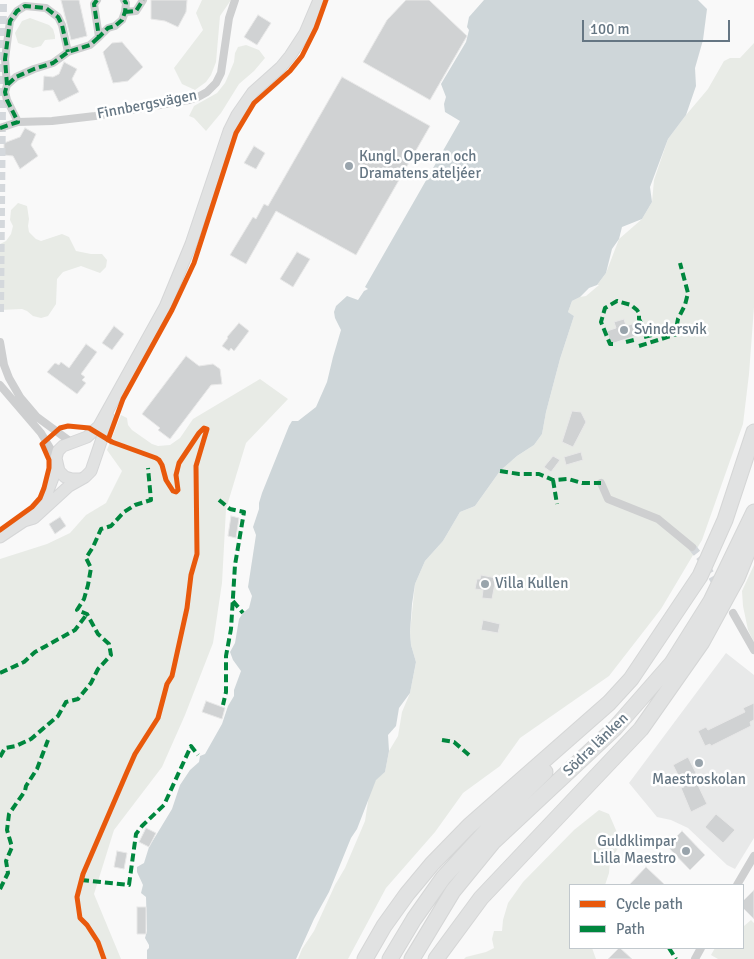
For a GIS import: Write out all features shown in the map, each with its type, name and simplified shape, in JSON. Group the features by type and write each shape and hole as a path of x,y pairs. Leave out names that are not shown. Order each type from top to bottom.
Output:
{"highway":[{"path":"365,959 384,926 432,864 470,826 609,703 640,665 700,576 725,520 754,432"},
{"name":"Södra länken","path":"412,959 453,891 493,842 615,728 672,663 711,601 754,512"},
{"path":"436,959 481,898 642,730 702,642 737,578 754,536"},
{"name":"Södra länken","path":"390,959 414,919 443,878 499,817 572,745 609,703"}],"street":[{"path":"97,0 94,4 99,37"},
{"path":"7,85 16,77 53,63 68,52 90,46 108,28 119,23 126,12 124,0"},
{"path":"126,12 136,11 143,0"},
{"name":"Finnbergsvägen","path":"0,128 18,122 87,117 198,97 207,92 216,83 221,73 229,18 235,0"},
{"path":"0,537 24,521 44,500 58,451 63,446 87,437 99,426 156,325 182,268 204,209 228,131 237,114 253,92 281,67 290,56 305,33 319,0"},
{"path":"18,122 5,92 7,85 5,59 10,21 17,11 25,6 46,8 58,17 62,25 68,52"},
{"path":"0,342 4,365 20,397 37,417 74,442 86,445 91,451 94,464"},
{"path":"0,385 41,433 65,477 79,479"},
{"path":"24,521 34,518 69,486 85,477 91,471 116,395"},
{"path":"601,483 608,499 658,519 692,547"},
{"path":"733,613 754,650"},
{"path":"738,884 754,856"}],"shaded area":[{"path":"202,0 231,0 220,16 216,62 211,75 206,82 195,90 182,84 174,68 203,30 196,13"},
{"path":"484,0 698,0 707,9 703,40 695,68 696,86 686,115 668,139 650,187 652,202 642,219 622,227 619,239 612,249 606,273 597,285 589,288 580,297 572,301 568,312 574,316 560,359 542,434 534,445 517,456 500,471 475,506 460,512 443,541 425,561 415,584 412,604 410,632 411,645 416,662 410,693 399,708 396,726 388,735 389,751 385,772 376,780 329,892 314,919 296,959 147,959 149,945 145,938 147,931 146,897 141,893 143,885 137,872 137,867 144,863 149,847 172,809 180,785 190,770 199,762 200,756 205,754 222,724 228,706 234,696 234,690 241,671 230,652 235,643 239,619 249,608 252,596 248,587 256,535 253,527 262,493 289,426 292,421 298,421 316,407 327,382 341,330 335,318 336,306 347,296 358,300 364,291 368,289 365,287 460,121 445,112 444,104 446,97 441,84 466,42 469,30 467,27 469,17"},
{"path":"30,18 49,25 53,29 55,39 45,40 41,46 33,48 18,43 15,33 22,21"},
{"path":"754,43 754,307 749,374 743,424 702,540 661,609 609,676 520,738 500,766 463,793 435,832 386,888 348,959 298,959 345,868 365,821 369,795 376,779 385,772 389,751 398,736 402,712 410,693 416,662 411,645 410,632 415,584 425,561 443,541 460,512 475,506 500,471 517,456 534,445 542,434 560,359 574,316 568,312 572,301 586,296 599,285 597,285 606,273 619,239 642,219 652,202 654,180 668,139 708,89 724,61 730,58 740,58"},
{"path":"246,45 259,50 265,58 239,84 221,113 206,131 194,118 189,116 194,106 217,93 225,83 238,47"},
{"path":"18,203 27,206 29,232 36,239 41,241 62,234 69,237 76,251 102,254 107,260 106,267 100,273 81,266 63,272 57,279 56,304 48,316 41,318 33,316 22,309 0,310 0,244 6,241 11,234 13,226 10,220 11,210"},
{"path":"260,379 288,399 246,443 226,509 222,583 213,643 162,767 114,830 94,894 121,959 0,959 0,559 47,544 70,533 86,515 106,503 122,471 107,450 121,415 127,418 128,425 132,430 152,444 158,446 170,445 180,438 193,419"},
{"path":"754,565 754,642 748,630 742,591"},
{"name":"Maestroskolan","path":"726,653 754,675 754,838 735,869 727,865 688,828 671,820 657,817 629,783"},
{"path":"599,810 609,814 619,837 619,847 610,860 605,884 569,884 569,949 592,949 596,959 464,959 494,948 492,939 494,931 502,931 508,903 523,882 574,830"},
{"path":"751,920 754,923 754,959 718,959 711,955 714,949 744,949 744,926"}],"building":[{"path":"61,0 79,0 87,36 71,40"},
{"path":"151,0 187,0 186,12 178,27 165,21 151,19"},
{"path":"406,0 429,0 467,36 430,100 363,62 387,20"},
{"path":"258,15 271,23 257,45 244,37"},
{"path":"122,42 143,67 128,81 113,83 103,52 112,43"},
{"path":"64,62 77,69 72,79 79,92 59,102 53,90 43,91 44,76 53,77 59,74"},
{"name":"Kungl. Operan och Dramatens ateljéer","path":"342,77 430,126 356,255 276,211 246,264 230,255 253,217 256,219 264,204 268,206"},
{"path":"25,128 36,134 31,145 38,156 20,169 13,156 4,155 4,143 20,137"},
{"path":"254,146 265,153 256,169 244,163"},
{"path":"297,252 310,259 293,287 280,279"},
{"name":"Svindersvik","path":"624,319 626,326 635,323 638,335 611,344 607,331 616,328 614,322"},
{"path":"239,323 249,331 234,351 231,348 229,351 222,346"},
{"path":"114,326 124,334 112,350 102,343"},
{"path":"86,344 97,352 81,374 85,377 82,380 86,383 77,394 47,372 55,363 59,365 61,362 69,368"},
{"path":"186,356 199,366 213,364 220,369 222,384 211,385 170,439 158,430 160,428 142,414"},
{"path":"572,411 581,412 586,422 573,447 562,442"},
{"path":"581,452 583,460 566,465 564,457"},
{"path":"553,456 560,460 551,472 544,467"},
{"path":"231,516 239,518 236,538 228,536"},
{"path":"60,517 66,526 55,534 49,524"},
{"name":"Villa Kullen","path":"481,575 496,578 492,599 482,598 483,590 475,589 477,579 480,579"},
{"path":"483,620 500,624 498,633 481,630"},
{"path":"206,701 225,708 222,719 202,712"},
{"path":"754,703 754,720 750,722 751,726 711,746 710,744 705,746 698,731 706,727 708,730 745,712 743,708"},
{"path":"688,757 699,779 696,781 707,804 691,812 681,788 684,787 673,765"},
{"path":"716,814 735,830 723,843 705,827"},
{"path":"146,828 156,833 149,847 139,842"},
{"name":"Guldklimpar Lilla Maestro","path":"682,831 705,855 690,870 667,846"},
{"path":"117,851 127,853 124,869 114,867"},
{"path":"646,867 664,884 630,884"},
{"path":"754,890 754,919 744,909 744,900"},
{"path":"137,907 146,907 146,934 137,934"},
{"path":"618,949 621,949 632,959 608,959"}],"tunnel":[{"path":"0,312 3,0"},
{"path":"692,547 703,561 718,587"}],"marked path":[{"path":"97,0 94,4 99,37 108,28 115,26 122,20 126,3 124,0"},
{"path":"125,12 136,11 143,0"},
{"path":"7,85 5,59 10,21 17,11 25,6 46,8 58,17 62,25 68,52"},
{"path":"0,128 18,122 7,100 5,92 7,85 16,77 53,63 68,52 90,45 99,37"},
{"path":"639,346 677,334 678,319 685,305 688,293 680,263"},
{"path":"613,344 610,344 601,322 605,308 617,301 631,305 637,310 639,319 648,336"},
{"path":"644,337 676,329"},
{"path":"626,342 634,340"},
{"path":"0,757 5,748 16,746 31,739 58,716 66,702 78,699 91,683 98,669 111,655 109,644 98,634 87,614 77,610 84,599 91,568 86,558 101,529 111,526 124,512 135,505 151,500 148,468"},
{"path":"500,471 519,474 539,474 553,480 568,479 582,483 601,483"},
{"path":"553,480 557,504"},
{"path":"219,500 230,509 244,512 235,565 231,629 226,656 226,692 223,705"},
{"path":"233,601 243,613"},
{"path":"0,673 24,662 35,652 75,630 87,614"},
{"path":"0,889 8,873 6,861 12,847 7,830 9,814 37,769 48,740"},
{"path":"442,740 454,742 469,755"},
{"path":"81,880 129,885 136,834 164,805 191,746 198,755"},
{"path":"670,949 676,959"}],"cycle path":[{"path":"108,440 123,399 172,310 194,263 236,133 254,103 290,71 302,56 316,28 326,0"},
{"path":"0,530 32,507 40,498 49,468 49,460 42,444 60,428 68,426 89,428 112,442 156,458 162,465 166,480 173,491 176,492 178,490 176,475 179,463 199,433 204,428 207,429 196,466 197,554 191,575 187,608 172,676 167,684 158,718 135,754 83,874 77,897 80,918 98,942 104,959"}],"place":[{"name":"Kungl. Operan och Dramatens ateljéer","path":"349,166"},
{"name":"Svindersvik","path":"624,330"},
{"name":"Villa Kullen","path":"485,584"},
{"name":"Maestroskolan","path":"699,763"},
{"name":"Guldklimpar Lilla Maestro","path":"686,851"}]}
